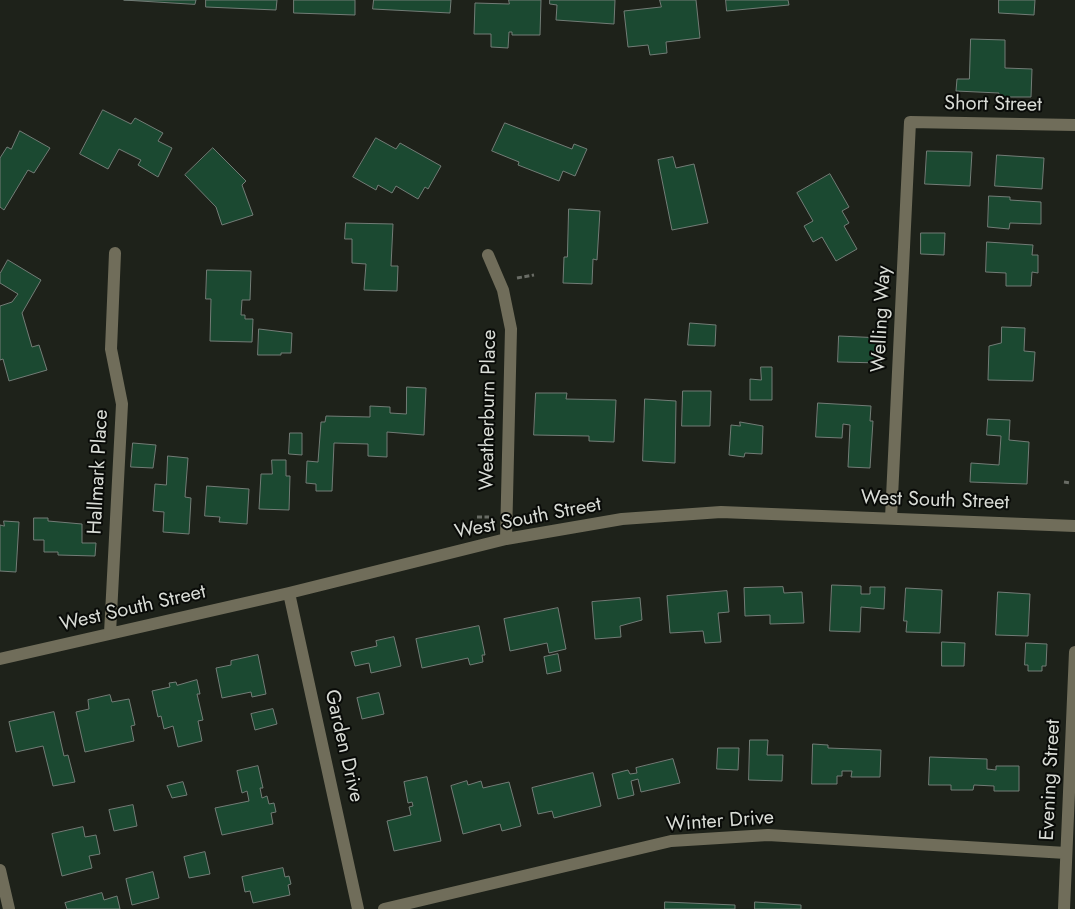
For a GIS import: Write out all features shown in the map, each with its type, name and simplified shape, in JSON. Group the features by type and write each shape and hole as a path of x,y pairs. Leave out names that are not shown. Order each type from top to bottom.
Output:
{"street":[{"name":"Short Street","path":"910,122 1075,125"},
{"name":"Welling Way","path":"891,518 910,122"},
{"name":"Hallmark Place","path":"110,634 122,404 111,349 115,253"},
{"name":"Weatherburn Place","path":"488,255 503,290 511,328 506,539"},
{"name":"West South Street","path":"0,659 289,593 506,539 622,519 721,512 1075,526"},
{"name":"Garden Drive","path":"289,593 344,833 358,909"},
{"name":"Evening Street","path":"1064,909 1075,652"},
{"name":"Winter Drive","path":"384,909 671,842 768,835 1066,853"},
{"path":"0,870 9,909"}],"path":[{"path":"525,275 534,276"},
{"path":"1064,482 1071,483"},
{"path":"477,517 486,518"}],"building":[{"path":"124,0 196,0 195,4"},
{"path":"206,0 277,0 276,10 206,7"},
{"path":"294,0 355,0 355,15 294,13"},
{"path":"374,0 451,0 450,13 373,9"},
{"path":"509,0 541,0 540,35 512,35 512,32 509,32 508,48 491,47 491,34 474,34 475,3 509,4"},
{"path":"550,0 615,0 614,24 556,20 557,5 550,4"},
{"path":"660,0 696,0 700,38 666,42 667,53 650,55 648,45 628,47 624,11 661,7"},
{"path":"726,0 788,0 789,5 727,11"},
{"path":"999,0 1035,0 1034,15 999,13"},
{"path":"971,39 1005,40 1005,68 1032,69 1031,97 999,97 999,93 956,91 957,79 969,79"},
{"path":"103,110 131,124 135,118 163,133 158,141 172,148 158,177 138,165 141,160 119,149 108,169 80,154"},
{"path":"505,123 572,149 574,144 587,149 575,176 563,171 559,181 518,165 519,162 492,151"},
{"path":"20,131 50,148 34,173 28,170 4,210 0,207 0,158 7,147 11,149"},
{"path":"376,138 396,149 400,143 441,166 428,189 425,187 418,199 396,186 392,193 378,185 376,190 353,177"},
{"path":"213,148 246,181 242,185 253,215 222,225 216,207 185,175"},
{"path":"927,151 972,152 970,186 925,184"},
{"path":"997,155 1044,158 1042,189 995,186"},
{"path":"673,157 676,168 694,164 708,223 672,230 658,160"},
{"path":"830,174 849,207 842,211 849,223 844,226 857,249 836,261 822,237 813,242 804,226 813,221 797,193"},
{"path":"989,196 1010,197 1010,200 1041,202 1041,224 1010,223 1009,229 988,227"},
{"path":"569,209 600,211 597,260 593,259 592,284 563,283 564,257 567,257"},
{"path":"346,223 393,224 391,266 398,266 397,291 364,290 366,264 352,263 352,239 345,239"},
{"path":"921,233 945,233 944,255 921,254"},
{"path":"987,242 1033,245 1032,255 1038,255 1038,273 1032,272 1031,286 1006,286 1006,273 986,272"},
{"path":"8,260 41,280 22,313 32,347 39,345 47,370 9,381 3,359 0,360 0,306 12,302 18,294 0,283 0,274"},
{"path":"207,270 251,271 250,300 242,300 241,315 245,315 245,319 253,319 252,342 210,341 211,299 206,299"},
{"path":"690,323 716,325 715,346 688,345"},
{"path":"1002,327 1025,328 1024,351 1035,352 1033,381 988,380 989,346 1001,343"},
{"path":"259,329 292,333 291,353 258,355"},
{"path":"839,336 882,338 881,363 838,362"},
{"path":"761,367 772,367 772,400 750,400 750,379 761,380"},
{"path":"407,387 426,388 424,435 387,432 387,457 368,456 368,444 334,443 332,491 316,491 316,484 306,483 307,461 318,462 321,422 325,422 326,416 370,417 370,406 390,407 390,413 406,414"},
{"path":"683,391 711,391 710,426 682,426"},
{"path":"536,393 567,393 566,399 616,400 614,442 589,441 589,436 534,435"},
{"path":"645,399 676,401 675,463 643,461"},
{"path":"818,403 871,406 870,421 873,421 870,468 848,467 850,425 843,424 842,438 816,437"},
{"path":"988,419 1010,420 1009,440 1029,442 1027,484 970,482 971,463 999,465 1001,436 987,435"},
{"path":"740,422 763,426 762,454 745,453 744,457 729,455 731,425 740,426"},
{"path":"290,433 302,433 302,455 289,454"},
{"path":"133,443 156,445 153,468 131,467"},
{"path":"168,456 188,458 185,497 191,498 189,534 163,532 164,512 153,511 155,484 166,485"},
{"path":"272,460 286,460 286,476 290,476 289,510 259,509 261,474 272,474"},
{"path":"207,486 249,489 247,524 219,522 220,517 205,516"},
{"path":"34,518 48,518 48,521 82,524 82,543 96,543 95,556 58,555 58,552 44,552 44,540 34,540"},
{"path":"4,521 19,522 16,572 0,571 0,525 4,526"},
{"path":"832,585 861,586 861,594 870,594 870,587 885,587 884,609 861,607 860,632 830,631"},
{"path":"783,587 784,593 802,592 804,623 770,624 770,615 745,616 744,588"},
{"path":"906,588 942,590 940,633 906,632 907,621 904,621"},
{"path":"727,591 729,612 718,613 721,642 705,643 703,631 670,633 667,596"},
{"path":"998,592 1030,594 1028,636 996,635"},
{"path":"640,598 642,620 620,626 621,637 595,639 592,602"},
{"path":"558,608 566,649 549,653 547,643 510,651 504,619"},
{"path":"479,626 485,655 482,655 483,662 470,665 468,658 422,668 416,639"},
{"path":"394,637 401,666 371,673 369,663 355,666 351,652 377,646 376,641"},
{"path":"942,642 965,643 964,666 942,666"},
{"path":"1026,643 1047,644 1046,666 1042,666 1042,671 1028,671 1028,665 1025,665"},
{"path":"558,654 561,671 547,674 544,657"},
{"path":"258,655 266,694 252,697 251,692 222,698 216,668 231,665 231,661"},
{"path":"197,680 200,694 197,694 203,720 198,721 202,741 178,747 173,726 164,729 161,716 158,717 152,691 170,687 169,683 176,682 177,685"},
{"path":"379,693 384,714 362,719 357,698"},
{"path":"110,695 112,702 129,699 135,725 131,726 134,741 85,752 76,712 89,709 88,700"},
{"path":"273,709 277,724 255,730 251,714"},
{"path":"54,712 64,756 68,755 75,782 53,786 43,746 16,752 9,722"},
{"path":"750,740 768,740 767,755 783,755 782,781 749,780"},
{"path":"813,744 828,745 828,748 881,750 880,777 851,777 852,771 842,771 842,776 837,776 837,784 812,784"},
{"path":"718,748 739,748 738,770 717,769"},
{"path":"930,757 987,759 987,769 996,770 996,766 1019,766 1019,791 994,791 994,786 974,785 973,790 951,790 951,785 929,785"},
{"path":"673,759 680,783 641,792 638,779 631,781 634,795 618,799 612,774 628,770 630,774 637,773 636,768"},
{"path":"258,766 263,788 260,788 262,798 267,796 269,804 274,803 276,812 271,813 273,824 222,835 215,808 249,801 247,791 242,793 237,771"},
{"path":"593,773 601,806 554,818 552,811 538,814 532,788"},
{"path":"427,777 441,841 394,851 387,821 411,815 409,807 413,806 412,802 408,803 404,782"},
{"path":"467,781 468,785 481,781 483,788 509,782 521,826 502,831 500,824 463,834 451,786"},
{"path":"183,782 187,795 172,798 167,786"},
{"path":"133,805 137,826 114,831 109,810"},
{"path":"83,827 85,837 96,835 100,854 89,856 92,868 62,876 52,834"},
{"path":"205,852 210,874 189,878 184,857"},
{"path":"283,868 285,877 289,876 291,884 288,885 290,895 253,903 250,891 245,892 242,877"},
{"path":"153,872 159,898 132,905 126,879"},
{"path":"102,893 104,900 117,896 120,909 67,909 65,903"},
{"path":"665,902 735,905 735,909 665,909"},
{"path":"755,902 801,905 801,909 755,909"}]}
